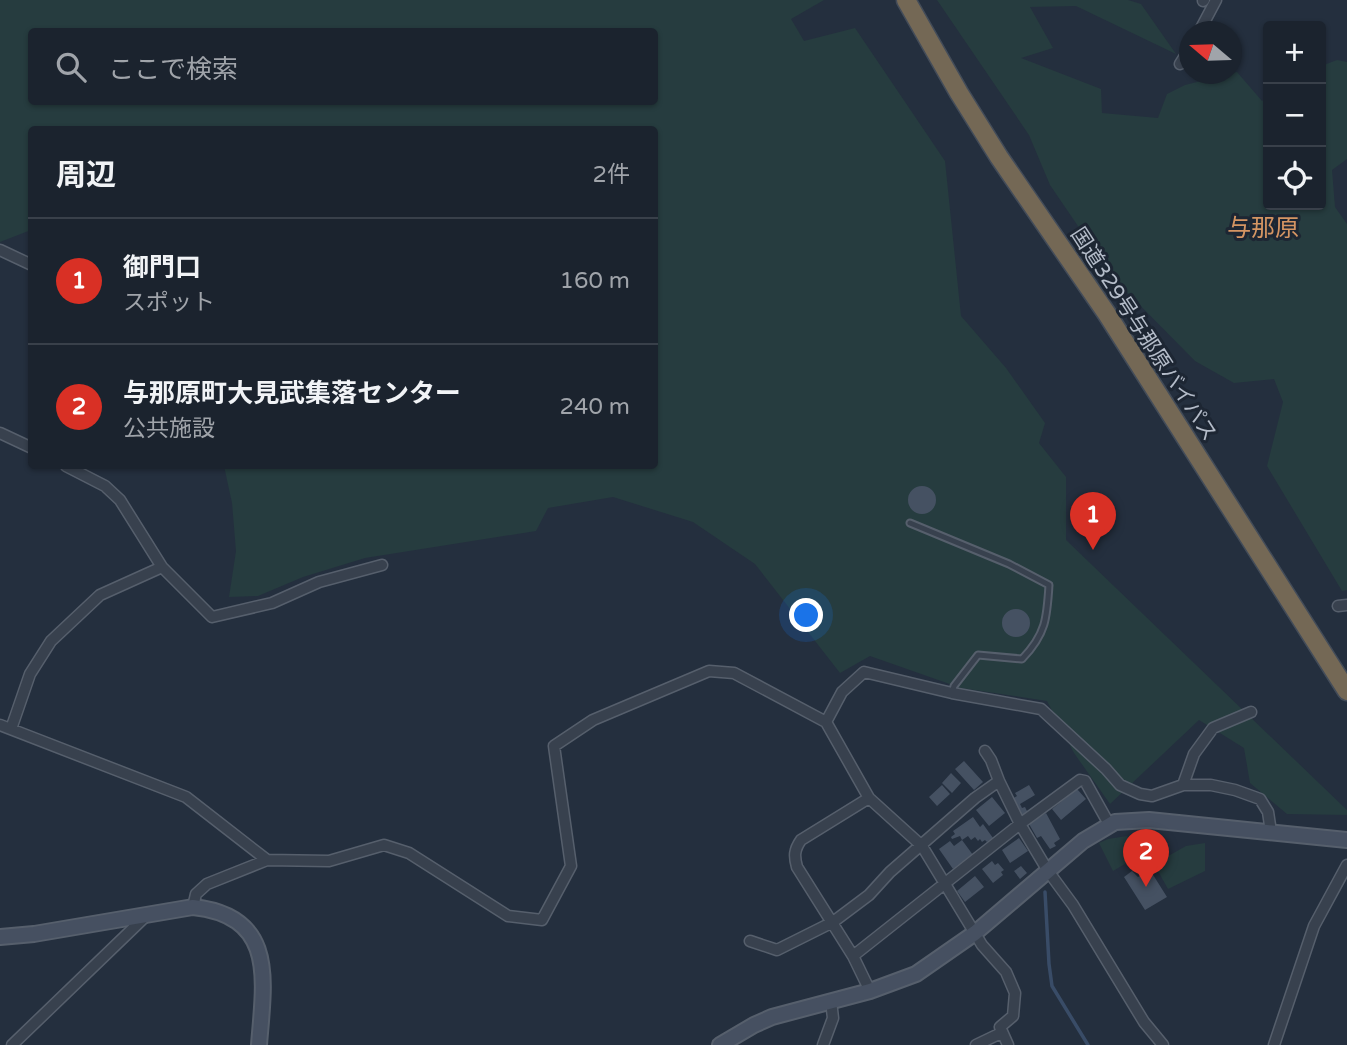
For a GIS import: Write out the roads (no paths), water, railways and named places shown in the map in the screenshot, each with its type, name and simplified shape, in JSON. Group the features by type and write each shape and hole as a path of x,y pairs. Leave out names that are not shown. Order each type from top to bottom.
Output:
{"highway":[{"name":"国道329号与那原バイパス","path":"906,0 999,157 1107,314 1347,691"}],"street":[{"path":"1205,21 1216,0"},
{"path":"0,250 28,263"},
{"path":"0,433 28,446"},
{"path":"72,469 105,486 120,500 162,567 212,617 272,603 319,582 382,565"},
{"path":"162,567 100,595 51,641 30,674 5,727 186,797 267,860"},
{"path":"192,907 196,894 207,884 267,860 329,861 384,845 409,853 508,916 542,920 571,866 554,746 593,720 709,671 734,673 826,722 869,797 922,846 982,945 1006,972 1015,993 1013,1016 1000,1027 1008,1045"},
{"path":"826,722 842,692 864,672 952,693 1041,709 1120,785 1152,796 1183,785 1211,785 1236,790 1260,799 1268,812 1271,832"},
{"path":"1183,785 1194,754 1213,728 1251,712"},
{"path":"985,751 1020,824 1048,871 1073,905 1144,1022 1163,1045"},
{"path":"853,956 1080,780 1085,781 1109,824"},
{"path":"750,941 777,950 833,922 869,895 890,872 975,798 999,781"},
{"path":"869,797 800,840 794,857 797,867 853,956 870,991"},
{"path":"720,1045 763,1021 792,1010 870,991 916,974 975,933 1083,841 1109,824 1149,820 1347,840"},
{"path":"1274,1045 1314,926 1347,865"},
{"path":"0,937 34,934 192,907 216,909 242,923 253,938 261,962 259,1045"},
{"path":"12,1045 149,913"},
{"path":"823,1045 833,1018 831,1000"},
{"path":"976,1045 1001,1033"}],"lane":[{"path":"910,523 1009,564 1049,585 1047,619 1034,646 1022,659 978,655 954,686 952,693"}],"waterway":[{"path":"1045,892 1052,986 1088,1045"}],"place":[{"name":"御門口","path":"1093,550"},
{"name":"与那原町大見武集落センター","path":"1146,887"}],"district":[{"name":"与那原","path":"1263,228"}]}
